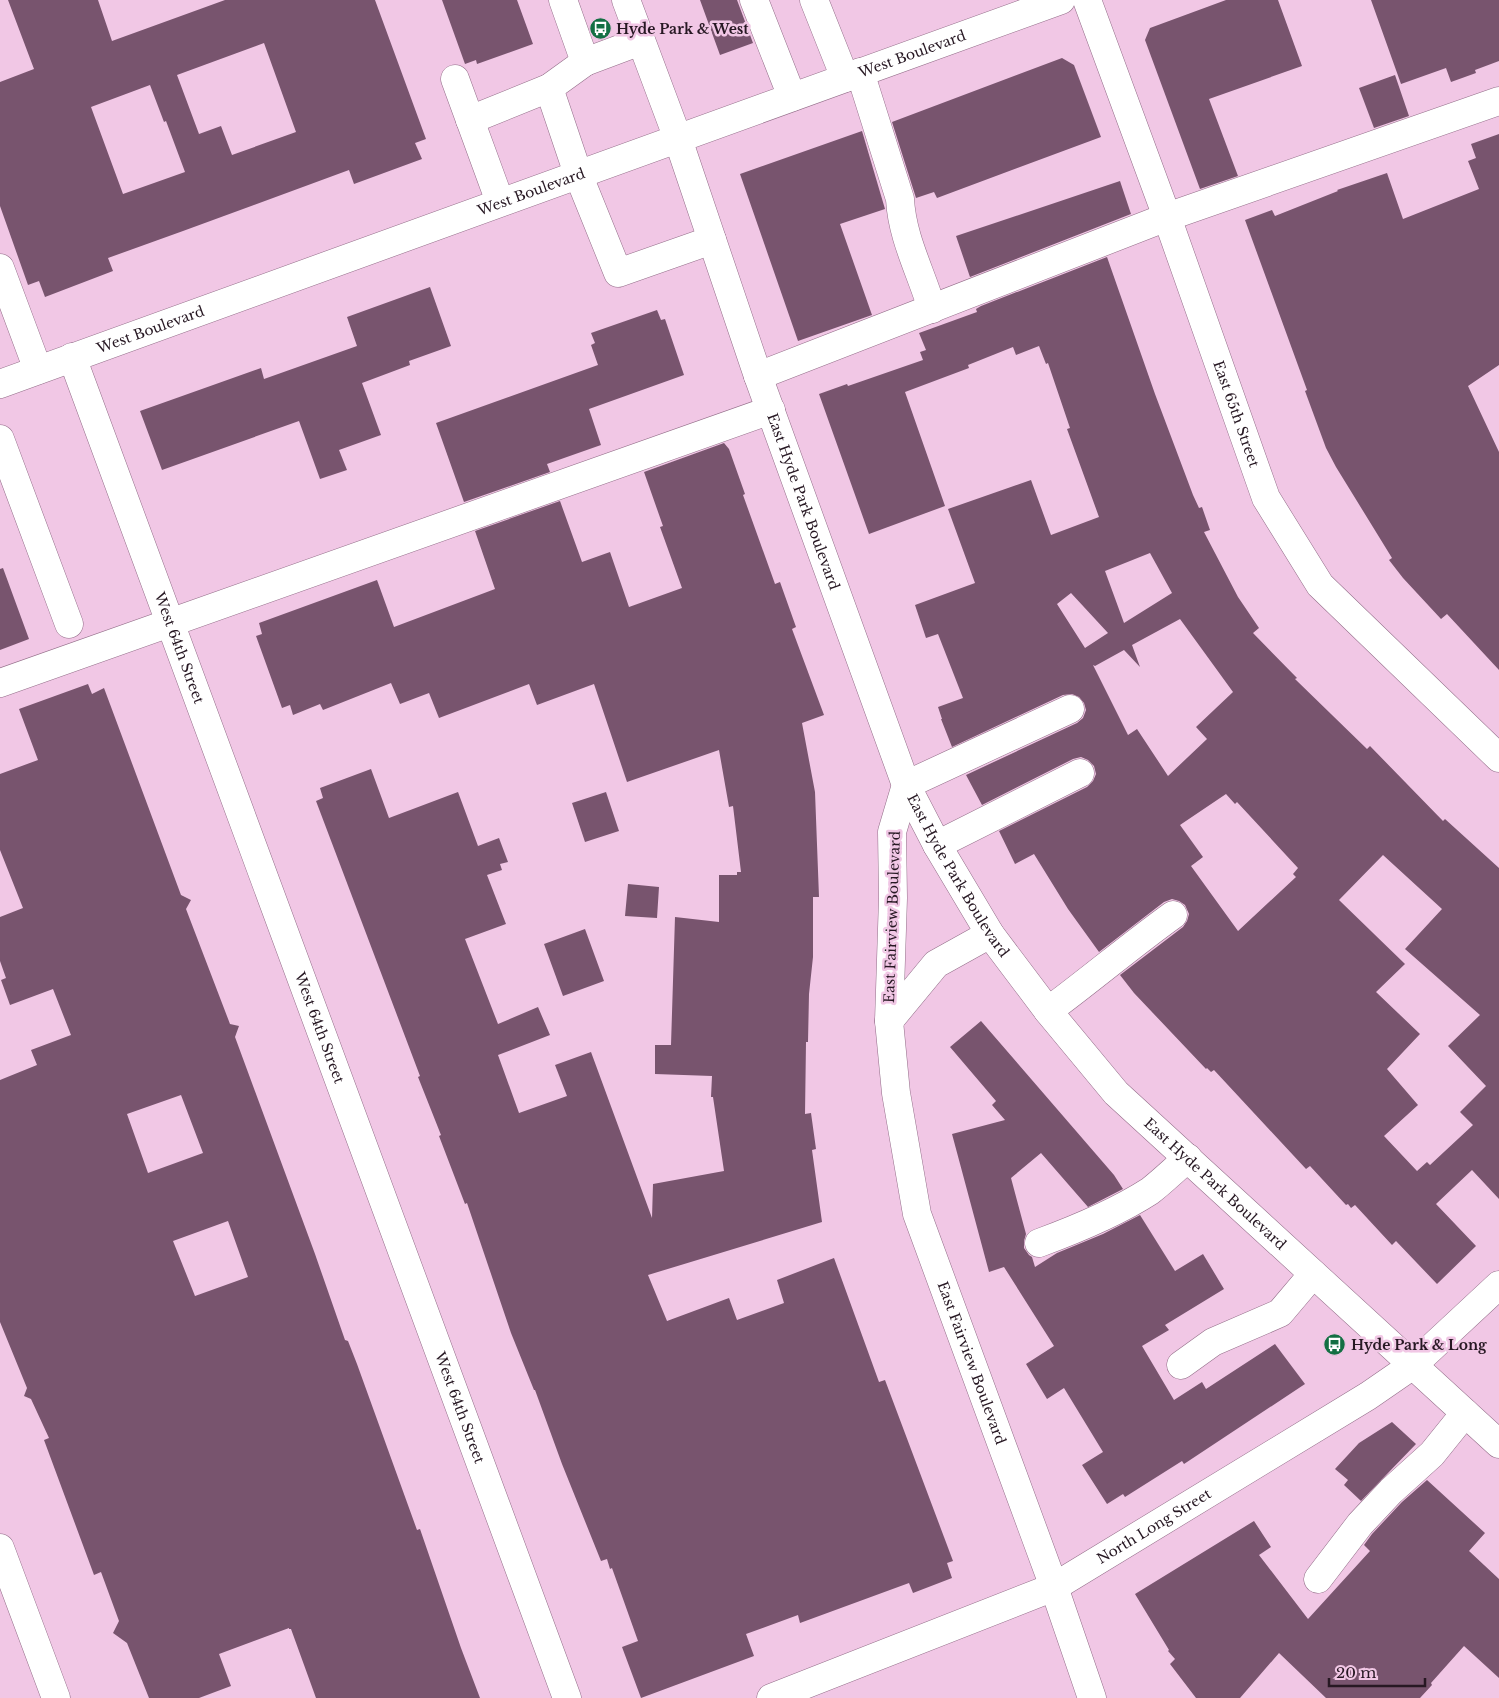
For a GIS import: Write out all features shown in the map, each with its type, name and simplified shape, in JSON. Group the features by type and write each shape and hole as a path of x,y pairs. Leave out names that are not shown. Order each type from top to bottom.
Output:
{"street":[{"path":"563,0 585,62"},
{"name":"East Hyde Park Boulevard","path":"626,0 678,139 770,410 906,784 937,845 990,934 1048,1011 1116,1093 1499,1444"},
{"path":"754,0 792,97"},
{"path":"814,0 852,75 900,199 901,215 908,245 932,309"},
{"name":"West Boulevard","path":"0,384 1061,0"},
{"name":"East 65th Street","path":"1088,0 1266,498 1320,585 1499,758"},
{"path":"470,120 550,88 585,62 641,41"},
{"path":"456,79 500,202"},
{"path":"550,88 578,174 618,273 712,240"},
{"path":"758,376 1167,217 1499,101"},
{"path":"0,268 38,370"},
{"name":"West 64th Street","path":"72,357 567,1698"},
{"path":"0,683 770,410"},
{"path":"0,439 69,624"},
{"path":"906,784 1070,709"},
{"path":"937,845 1080,773"},
{"name":"East Fairview Boulevard","path":"906,784 892,832 893,898 889,1021 896,1093 916,1214 1054,1587 1092,1698"},
{"path":"1048,1011 1173,915"},
{"name":"East Fairview Boulevard","path":"889,1021 936,964 990,934"},
{"path":"1038,1243 1067,1233 1120,1208 1150,1190 1188,1158"},
{"path":"1181,1364 1213,1342 1280,1313 1313,1274"},
{"name":"North Long Street","path":"771,1698 1054,1587 1368,1396 1413,1365 1499,1285"},
{"path":"1318,1579 1360,1524 1391,1491 1432,1454 1465,1413"},
{"path":"0,1548 56,1698"}],"building":[{"path":"8,0 98,0 112,41 225,0 375,0 426,139 415,143 422,159 354,184 349,170 108,258 113,271 45,297 39,281 28,285 0,206 0,82 34,69","holes":["264,43 296,132 232,155 221,126 199,134 177,75","150,85 185,172 123,194 91,107"]},
{"path":"442,0 517,0 533,44 477,64 476,60 465,64"},
{"path":"700,0 737,0 753,43 720,55"},
{"path":"1226,0 1278,0 1302,66 1209,99 1238,176 1200,189 1145,40 1150,28"},
{"path":"1371,0 1499,0 1499,61 1475,70 1476,73 1451,82 1446,68 1401,84"},
{"path":"1062,58 1074,65 1101,137 937,198 934,192 916,198 892,122"},
{"path":"1395,75 1409,116 1374,128 1359,88"},
{"path":"862,131 885,209 840,224 872,315 798,341 740,174"},
{"path":"1499,134 1499,365 1468,386 1499,452 1499,670 1447,614 1441,619 1403,578 1389,560 1392,558 1336,467 1326,448 1305,391 1307,390 1245,220 1272,210 1275,216 1337,190 1387,173 1403,219 1479,189 1468,161 1476,158 1471,144"},
{"path":"1120,181 1131,214 970,277 956,236"},
{"path":"1107,257 1193,495 1199,508 1202,507 1210,530 1204,532 1238,597 1259,628 1253,633 1297,678 1295,679 1367,749 1370,746 1443,821 1445,819 1499,868 1499,1199 1472,1170 1436,1204 1476,1246 1437,1284 1396,1241 1392,1245 1355,1205 1351,1208 1348,1204 1346,1205 1310,1166 1306,1169 1214,1070 1211,1072 1206,1069 1134,993 1120,975 1183,927 1189,914 1185,905 1172,899 1164,902 1099,952 1068,909 1034,854 1015,864 999,831 1087,787 1093,781 1096,774 1094,766 1088,760 1081,757 1073,759 982,805 966,775 1077,723 1083,718 1086,710 1084,703 1079,697 1072,694 1063,695 952,747 938,707 963,698 938,634 926,638 915,605 975,583 948,509 1031,480 1051,535 1099,517 1067,429 1070,428 1048,363 1046,364 1039,346 1016,355 1013,347 968,365 969,368 905,392 945,506 869,534 819,394 923,360 920,352 926,350 919,333 977,312 976,309","holes":["1150,553 1172,593 1124,623 1105,571","1071,593 1108,633 1085,648 1057,604","1180,619 1233,692 1196,727 1207,739 1168,776 1137,729 1128,735 1093,665 1095,666 1124,650 1140,667 1132,645","1226,794 1235,804 1237,802 1298,868 1293,874 1296,877 1238,931 1191,866 1203,857 1180,825","1383,855 1442,909 1405,949 1480,1015 1448,1046 1486,1086 1460,1112 1473,1125 1430,1165 1427,1162 1417,1171 1384,1136 1418,1105 1387,1069 1420,1034 1376,992 1405,964 1339,900"]},
{"path":"430,287 451,346 409,361 410,365 362,383 381,435 339,450 347,470 320,479 299,421 162,470 140,411 261,368 264,379 357,346 347,317"},
{"path":"657,310 661,320 665,319 684,375 589,409 601,445 547,464 550,472 464,502 436,423 598,365 591,345 595,343 591,333"},
{"path":"724,443 729,449 745,494 743,495 775,584 780,582 796,627 792,629 824,715 802,723 815,792 819,897 813,897 813,957 809,994 808,1042 806,1042 805,1114 811,1113 816,1149 812,1150 822,1222 648,1275 667,1321 729,1298 737,1320 784,1303 777,1280 834,1258 879,1382 885,1380 953,1561 947,1563 952,1578 913,1593 909,1583 800,1623 798,1615 746,1634 754,1656 641,1698 622,1647 638,1641 612,1568 610,1569 607,1559 601,1561 511,1333 467,1203 465,1204 439,1136 441,1135 418,1077 420,1076 316,801 323,798 320,788 371,769 389,818 458,792 478,846 499,838 508,862 500,864 502,870 487,875 506,924 465,939 498,1024 538,1007 550,1035 498,1055 519,1113 567,1096 555,1065 591,1052 652,1218 653,1184 724,1171 713,1097 711,1097 712,1076 655,1074 655,1045 671,1045 675,917 719,922 719,875 737,875 737,872 741,872 733,806 729,807 719,750 627,782 594,684 537,705 529,684 439,718 429,693 400,704 391,683 323,710 320,704 293,715 290,705 282,708 256,636 262,634 259,623 377,580 394,627 495,589 475,531 560,501 582,562 610,552 629,607 682,588 660,527 663,526 644,472"},
{"path":"3,568 29,639 0,650 0,569"},
{"path":"88,684 92,694 104,688 181,895 191,900 186,909 230,1024 239,1026 235,1037 345,1340 348,1341 357,1364 417,1530 420,1529 480,1698 316,1698 291,1629 289,1628 219,1654 231,1686 199,1698 149,1698 127,1643 113,1633 119,1621 101,1572 94,1575 44,1440 49,1438 31,1399 24,1396 27,1388 0,1322 0,1080 37,1065 31,1050 71,1035 53,989 10,1005 1,980 6,978 0,961 0,917 23,908 0,850 0,774 38,760 19,709","holes":["181,1095 203,1153 148,1173 127,1114","228,1221 248,1277 195,1296 173,1241"]},
{"path":"606,792 619,831 585,842 572,803"},
{"path":"628,884 659,887 657,918 625,916"},
{"path":"585,929 604,981 563,996 544,944"},
{"path":"981,1021 1114,1175 1123,1189 1088,1207 1041,1153 1011,1178 1026,1234 1024,1248 1032,1257 1035,1267 1057,1253 1103,1234 1140,1215 1175,1271 1203,1254 1224,1289 1165,1325 1169,1330 1142,1346 1174,1400 1202,1382 1206,1389 1275,1344 1305,1384 1184,1464 1182,1461 1125,1497 1123,1494 1107,1504 1082,1465 1103,1452 1064,1388 1047,1399 1026,1364 1054,1346 1004,1267 989,1272 952,1134 1005,1120 992,1105 996,1101 950,1047"},
{"path":"1392,1422 1416,1444 1361,1501 1344,1485 1348,1480 1335,1469 1359,1443"},
{"path":"1427,1480 1485,1533 1469,1551 1499,1579 1499,1678 1464,1646 1420,1698 1326,1698 1279,1653 1240,1698 1196,1698 1170,1664 1175,1659 1168,1651 1135,1594 1254,1521 1271,1547 1259,1555 1308,1619 1370,1551 1364,1545 1372,1534 1402,1502"}],"place":[{"name":"Hyde Park & West","path":"600,29"},
{"name":"Hyde Park & Long","path":"1335,1345"}]}
